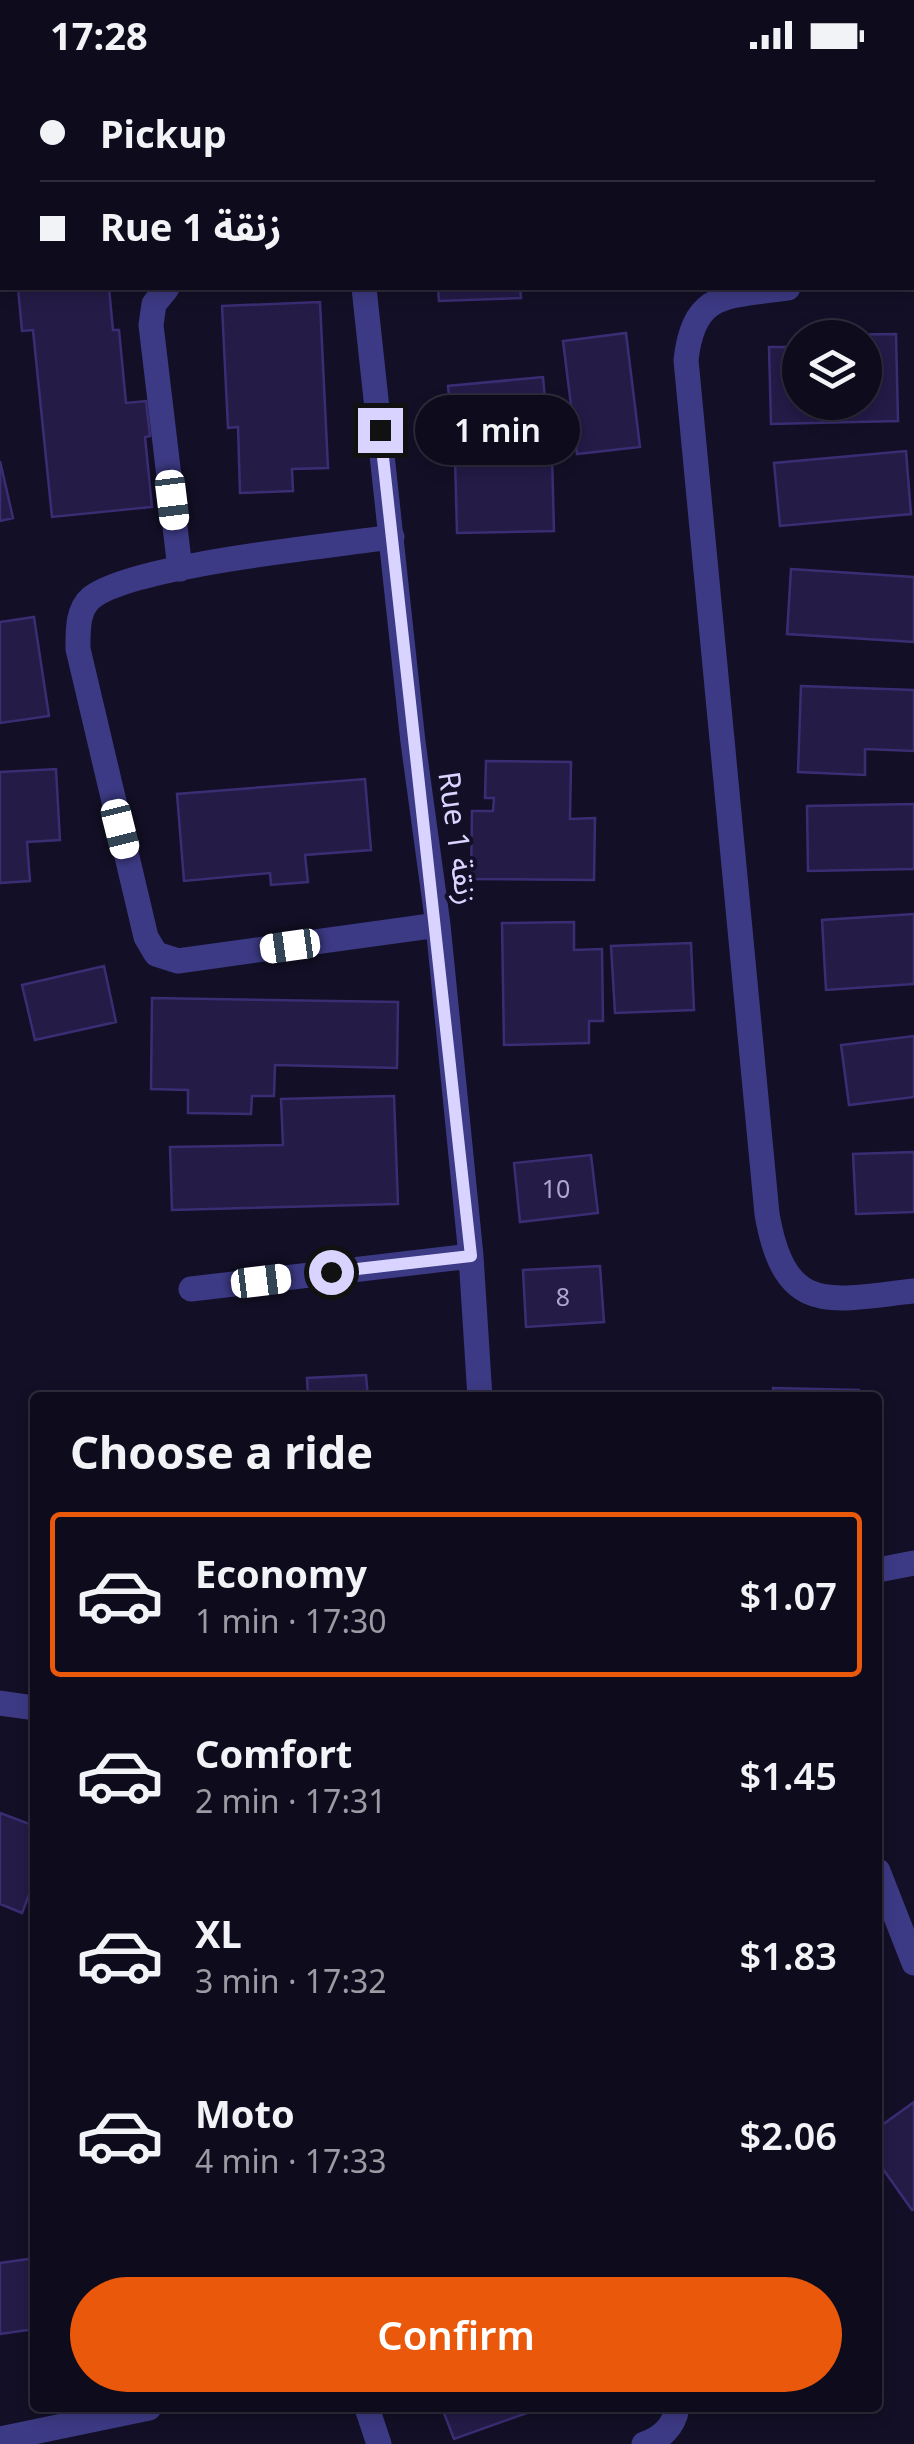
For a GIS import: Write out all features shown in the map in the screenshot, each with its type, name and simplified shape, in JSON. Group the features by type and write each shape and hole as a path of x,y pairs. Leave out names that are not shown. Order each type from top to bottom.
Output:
{"street":[{"path":"165,290 154,304 150,325 180,569"},
{"name":"Rue 1 زنقة","path":"364,290 438,924 471,1256 480,1392"},
{"path":"775,290 721,298 699,312 689,332 686,360 767,1214 783,1270 800,1289 836,1299 914,1292"},
{"path":"392,537 180,569 112,586 88,600 78,620 78,648 146,937 156,954 178,961 438,924"},
{"path":"191,1289 471,1256"},
{"path":"882,1569 914,1563"},
{"path":"0,1702 30,1707"},
{"path":"882,1881 914,1963"},
{"path":"0,2439 129,2412"},
{"path":"368,2412 379,2444"},
{"path":"644,2444 664,2434 677,2412"}],"building":[{"path":"18,290 109,290 113,330 119,330 126,403 146,401 150,436 145,437 152,507 52,517 33,330 22,331"},
{"path":"438,290 520,290 521,298 439,301"},
{"path":"320,302 328,468 292,469 293,491 240,493 238,427 228,428 222,306"},
{"path":"626,333 640,447 577,454 563,341"},
{"path":"882,334 896,334 898,421 771,424 769,347 782,347 782,420 882,420"},
{"path":"543,377 546,410 525,412 528,448 454,454 448,386"},
{"path":"906,451 911,514 780,526 774,463"},
{"path":"552,455 554,531 457,533 455,458"},
{"path":"0,461 13,518 0,521"},
{"path":"791,569 914,577 914,642 787,634"},
{"path":"34,617 49,716 0,723 0,622"},
{"path":"801,686 914,690 914,751 865,749 865,775 798,772"},
{"path":"486,761 571,762 570,819 595,818 594,880 471,879 472,811 493,811 494,798 485,798"},
{"path":"56,769 60,840 27,842 30,881 0,883 0,772"},
{"path":"365,779 371,850 305,855 308,882 271,885 270,873 184,881 177,794"},
{"path":"914,804 914,869 808,871 807,806"},
{"path":"914,914 914,984 826,990 822,920"},
{"path":"574,922 574,950 602,949 603,1021 589,1021 589,1043 504,1045 502,923"},
{"path":"691,943 694,1010 615,1013 611,946"},
{"path":"104,966 116,1022 35,1040 22,985"},
{"path":"152,998 398,1002 397,1068 275,1065 274,1096 252,1096 251,1114 188,1113 188,1090 151,1089"},
{"path":"914,1036 914,1097 849,1105 841,1045"},
{"path":"394,1096 398,1204 172,1210 170,1147 283,1145 281,1099"},
{"path":"914,1152 914,1212 856,1214 853,1154"},
{"path":"591,1155 598,1213 520,1222 514,1163"},
{"path":"600,1266 604,1322 526,1327 523,1270"},
{"path":"366,1375 367,1392 308,1392 307,1378"},
{"path":"773,1388 859,1390 859,1392 773,1392"},
{"path":"0,1813 30,1824 30,1892 22,1913 0,1904"},
{"path":"914,2102 912,2210 882,2168 882,2125"},
{"path":"30,2259 30,2330 0,2334 0,2263"},
{"path":"444,2412 530,2412 454,2439"}],"route":[{"path":"331,1272 471,1256 438,924 380,430"}]}
